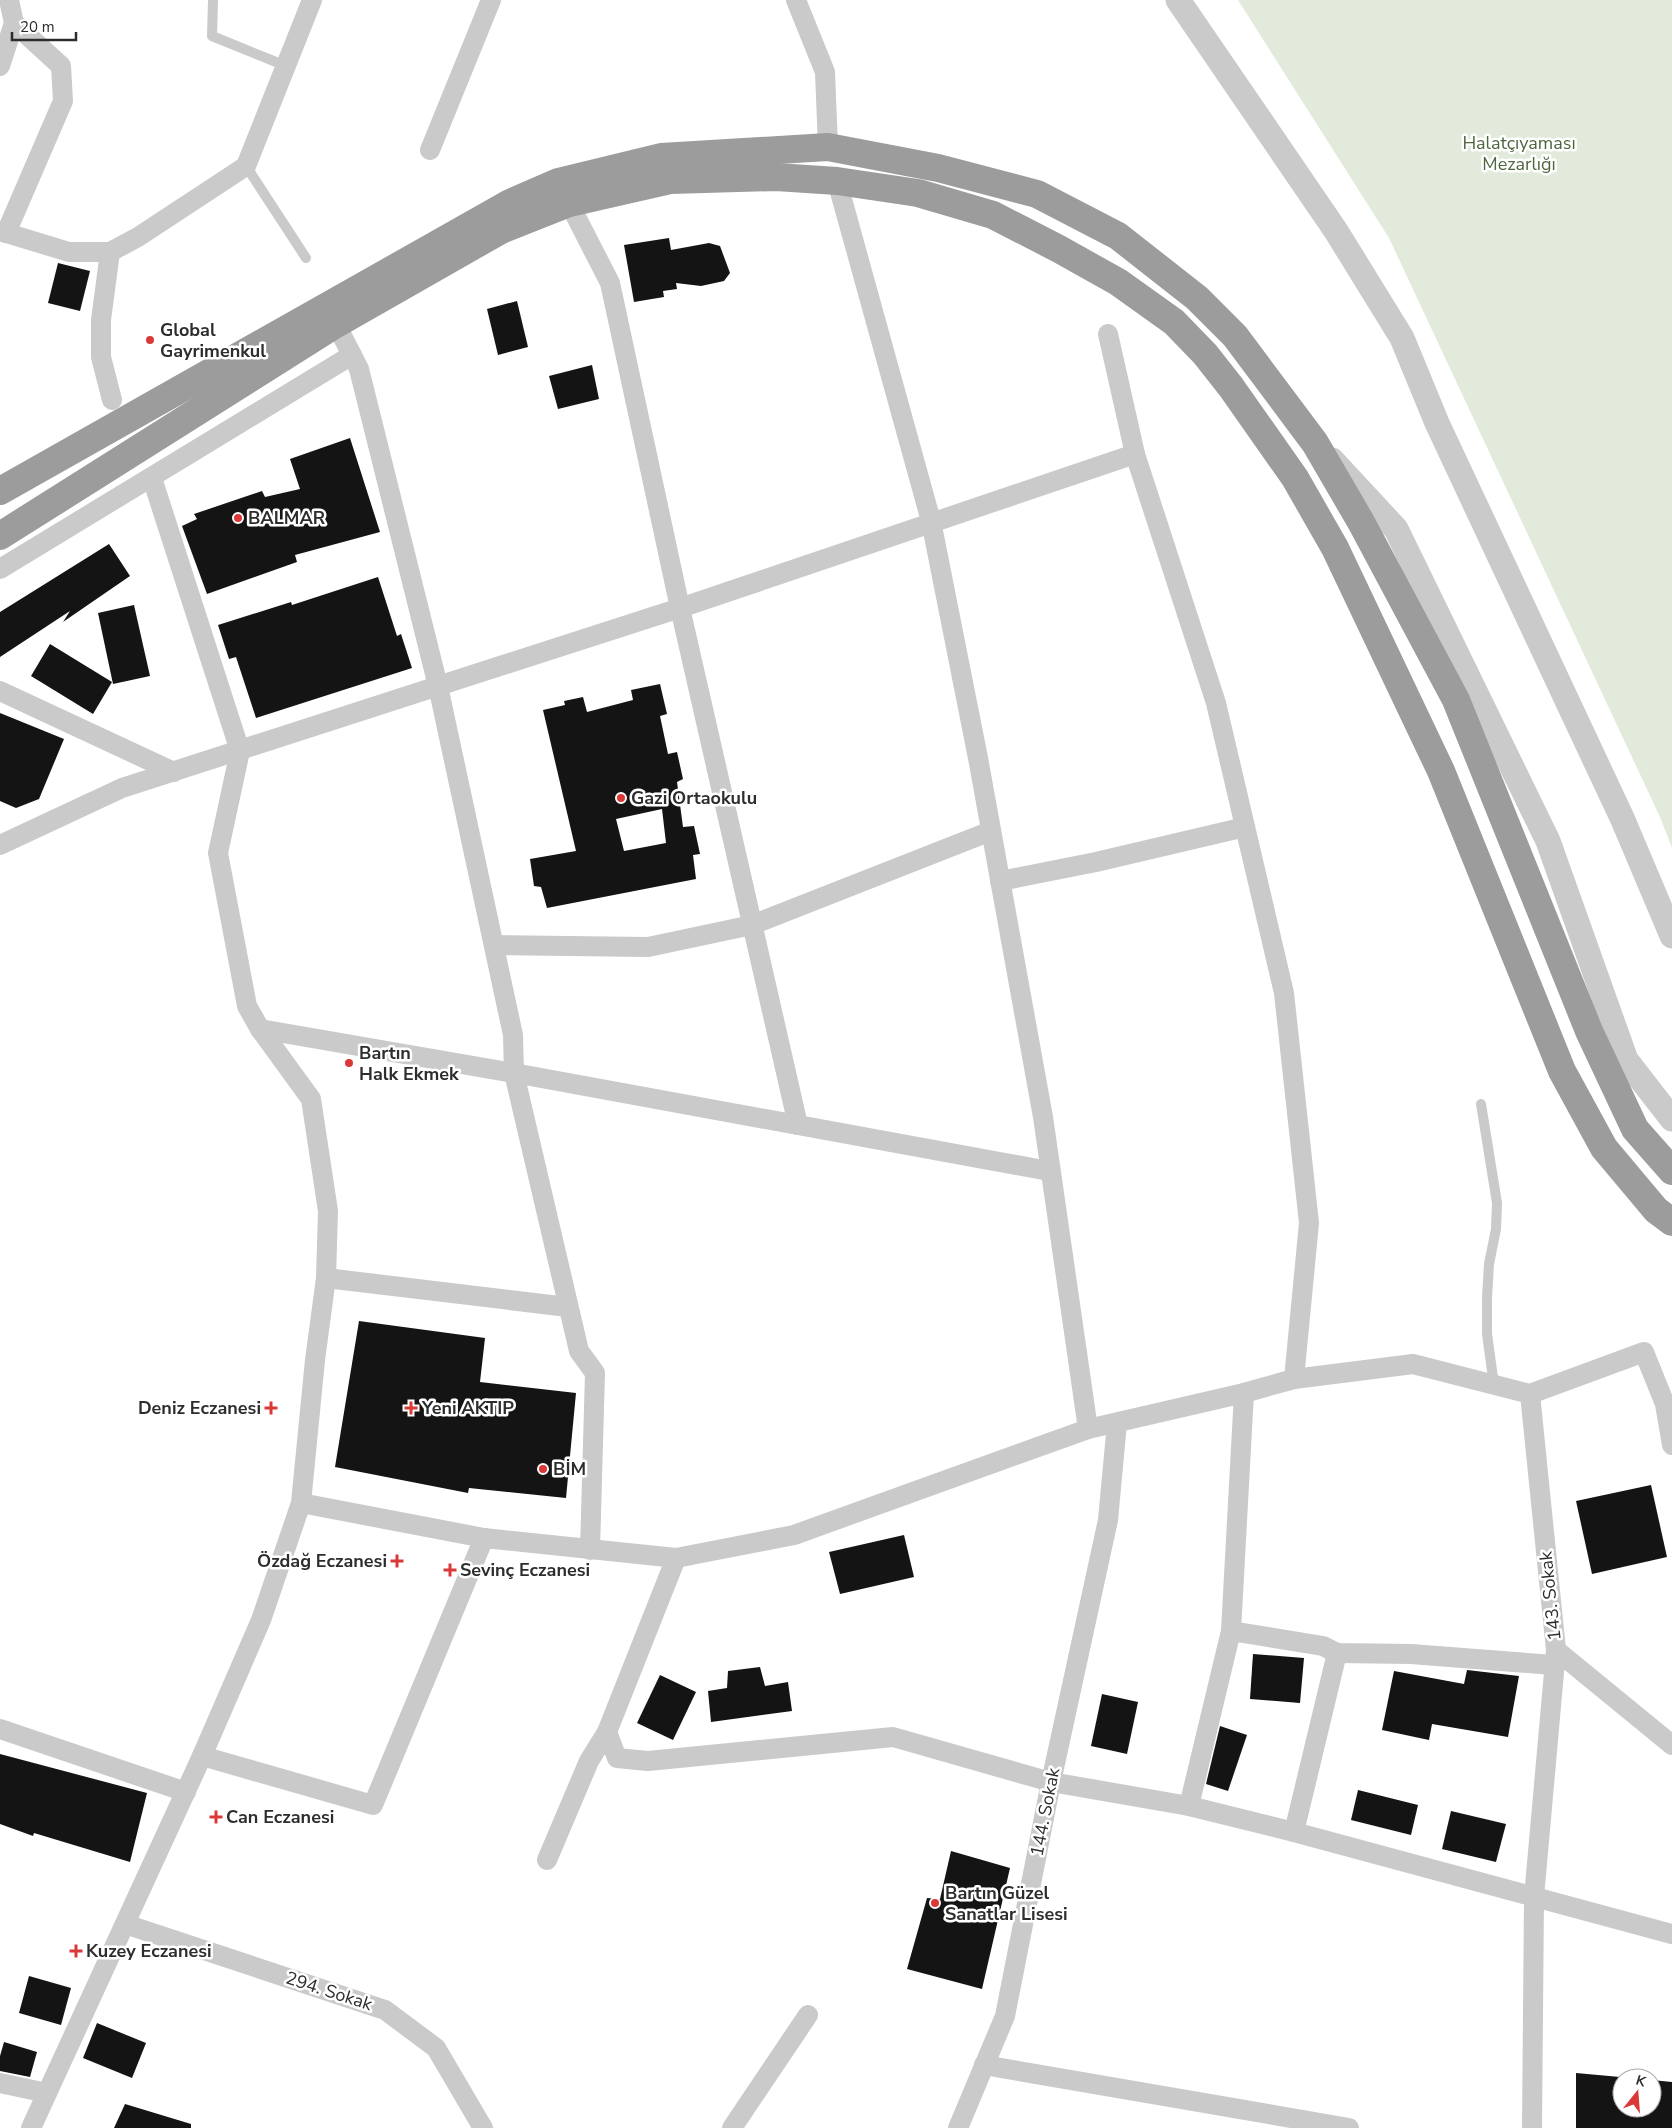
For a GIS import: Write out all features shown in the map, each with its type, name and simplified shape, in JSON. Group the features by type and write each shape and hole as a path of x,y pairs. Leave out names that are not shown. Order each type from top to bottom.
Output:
{"highway":[{"path":"0,491 510,202 558,182 661,157 828,148 938,168 1037,194 1118,236 1197,298 1235,336 1309,435 1361,522 1456,700 1589,1032 1635,1129 1672,1171"},
{"path":"0,536 336,324 501,230 569,204 670,180 776,177 837,181 918,193 993,215 1059,248 1118,282 1174,322 1205,354 1295,478 1335,548 1441,771 1562,1071 1604,1148 1656,1210 1672,1222"}],"street":[{"path":"0,66 14,22 9,0"},
{"path":"14,22 61,66 63,101 3,232 69,252 110,252 138,237 246,166 312,0"},
{"path":"430,150 492,0"},
{"path":"796,0 826,72 828,148"},
{"path":"1178,0 1336,231 1402,338 1437,423 1623,820 1672,936"},
{"path":"837,181 931,522 991,831 1043,1117 1088,1430"},
{"path":"569,204 610,283 680,608 798,1125"},
{"path":"110,252 101,320 101,357 112,400"},
{"path":"336,324 359,369 438,686 513,1035 514,1073 578,1351 595,1373 590,1550"},
{"path":"1108,334 1135,454 1216,703 1284,993 1308,1224 1294,1379"},
{"path":"0,569 352,355"},
{"path":"1309,435 1396,529 1548,841 1626,1060 1672,1119"},
{"path":"0,845 122,788 680,608 1135,454"},
{"path":"31,2128 186,1792 262,1620 301,1503 315,1360 326,1278 328,1212 311,1099 260,1029 247,1006 218,852 240,751 152,478"},
{"path":"0,691 174,772"},
{"path":"1000,881 1096,862 1245,827"},
{"path":"494,945 648,947 752,925 991,831"},
{"path":"260,1029 514,1073 1050,1171"},
{"path":"326,1278 568,1307"},
{"path":"301,1503 484,1538 676,1558 794,1535 1088,1430 1244,1393 1294,1379 1413,1364 1530,1394 1644,1352 1665,1404 1672,1445"},
{"path":"1189,1806 1231,1631 1244,1393"},
{"name":"143. Sokak","path":"1530,1394 1555,1658 1672,1745"},
{"name":"144. Sokak","path":"958,2128 1005,2016 1051,1782 1108,1520 1118,1423"},
{"path":"202,1756 374,1805 484,1538"},
{"path":"547,1860 589,1761 607,1732 676,1558"},
{"path":"1231,1631 1323,1646 1337,1653 1555,1658 1534,1897 1532,2128"},
{"path":"1294,1832 1337,1653"},
{"path":"0,1730 186,1792"},
{"path":"607,1732 617,1758 648,1761 893,1737 1051,1782 1189,1806 1294,1832 1672,1934"},
{"name":"294. Sokak","path":"125,1924 385,2010 436,2048 483,2128"},
{"path":"732,2128 808,2015"},
{"path":"984,2065 1348,2128"},
{"path":"0,2083 47,2093"}],"lane":[{"path":"213,0 212,36 286,66"},
{"path":"246,166 306,258"},
{"path":"1481,1104 1497,1204 1496,1229 1489,1264 1487,1298 1487,1334 1494,1385"}],"green space":[{"name":"Halatçıyaması Mezarlığı","path":"1238,0 1672,0 1672,848 1660,817 1389,238"}],"building":[{"path":"669,238 671,250 709,243 720,246 730,273 724,281 701,286 676,283 677,289 663,291 664,297 634,302 624,245"},
{"path":"58,263 90,271 80,311 48,303"},
{"path":"517,301 528,347 498,355 487,309"},
{"path":"592,365 599,399 558,409 549,376"},
{"path":"350,438 380,532 295,555 297,562 207,594 182,526 197,519 194,514 262,491 265,497 300,489 290,459"},
{"path":"109,544 130,576 63,622 70,611 0,657 0,612"},
{"path":"378,577 397,636 401,634 412,668 256,718 236,657 229,659 218,625 291,602 292,605"},
{"path":"134,605 150,676 113,684 98,613"},
{"path":"50,644 112,682 93,714 31,676"},
{"name":"Gazi Ortaokulu","path":"660,684 667,714 660,716 668,754 677,752 683,779 677,782 683,827 694,826 700,854 693,855 696,879 547,908 541,887 534,886 530,859 576,851 543,710 565,705 564,701 583,697 587,712 633,700 631,690","holes":["662,809 666,843 624,851 616,819"]},
{"path":"0,713 64,739 39,799 16,808 0,801"},
{"path":"359,1321 485,1338 480,1382 576,1393 566,1498 469,1488 468,1493 335,1467"},
{"path":"1651,1485 1667,1557 1592,1574 1576,1501"},
{"path":"904,1535 914,1577 840,1594 829,1552"},
{"path":"1253,1654 1304,1658 1300,1703 1250,1699"},
{"path":"760,1667 765,1686 788,1682 792,1711 711,1722 708,1691 727,1688 728,1671"},
{"path":"1467,1670 1519,1676 1508,1737 1432,1724 1429,1740 1382,1730 1394,1671 1464,1684"},
{"path":"660,1675 696,1692 673,1740 637,1723"},
{"path":"1102,1694 1138,1702 1127,1754 1091,1746"},
{"path":"1220,1726 1247,1735 1228,1791 1206,1784"},
{"path":"0,1754 147,1793 130,1862 34,1833 33,1836 0,1824"},
{"path":"1358,1790 1418,1805 1411,1835 1351,1820"},
{"path":"1451,1811 1506,1824 1496,1862 1442,1849"},
{"path":"951,1851 1010,1868 982,1989 907,1969 927,1898 940,1899"},
{"path":"29,1976 71,1988 61,2025 19,2013"},
{"path":"97,2023 146,2043 132,2078 83,2058"},
{"path":"4,2042 37,2052 30,2077 0,2071 0,2056"},
{"path":"1576,2073 1612,2076 1612,2118 1662,2118 1662,2081 1672,2082 1672,2128 1576,2128"},
{"path":"125,2104 191,2124 191,2128 114,2128"}],"place":[{"name":"Global Gayrimenkul","path":"150,340"},
{"name":"BALMAR","path":"238,518"},
{"name":"Gazi Ortaokulu","path":"621,798"},
{"name":"Bartın Halk Ekmek","path":"349,1063"},
{"name":"Deniz Eczanesi","path":"271,1408"},
{"name":"Yeni AKTIP","path":"411,1408"},
{"name":"BİM","path":"543,1469"},
{"name":"Özdağ Eczanesi","path":"397,1561"},
{"name":"Sevinç Eczanesi","path":"450,1570"},
{"name":"Can Eczanesi","path":"216,1817"},
{"name":"Bartın Güzel Sanatlar Lisesi","path":"935,1903"},
{"name":"Kuzey Eczanesi","path":"76,1951"}]}
